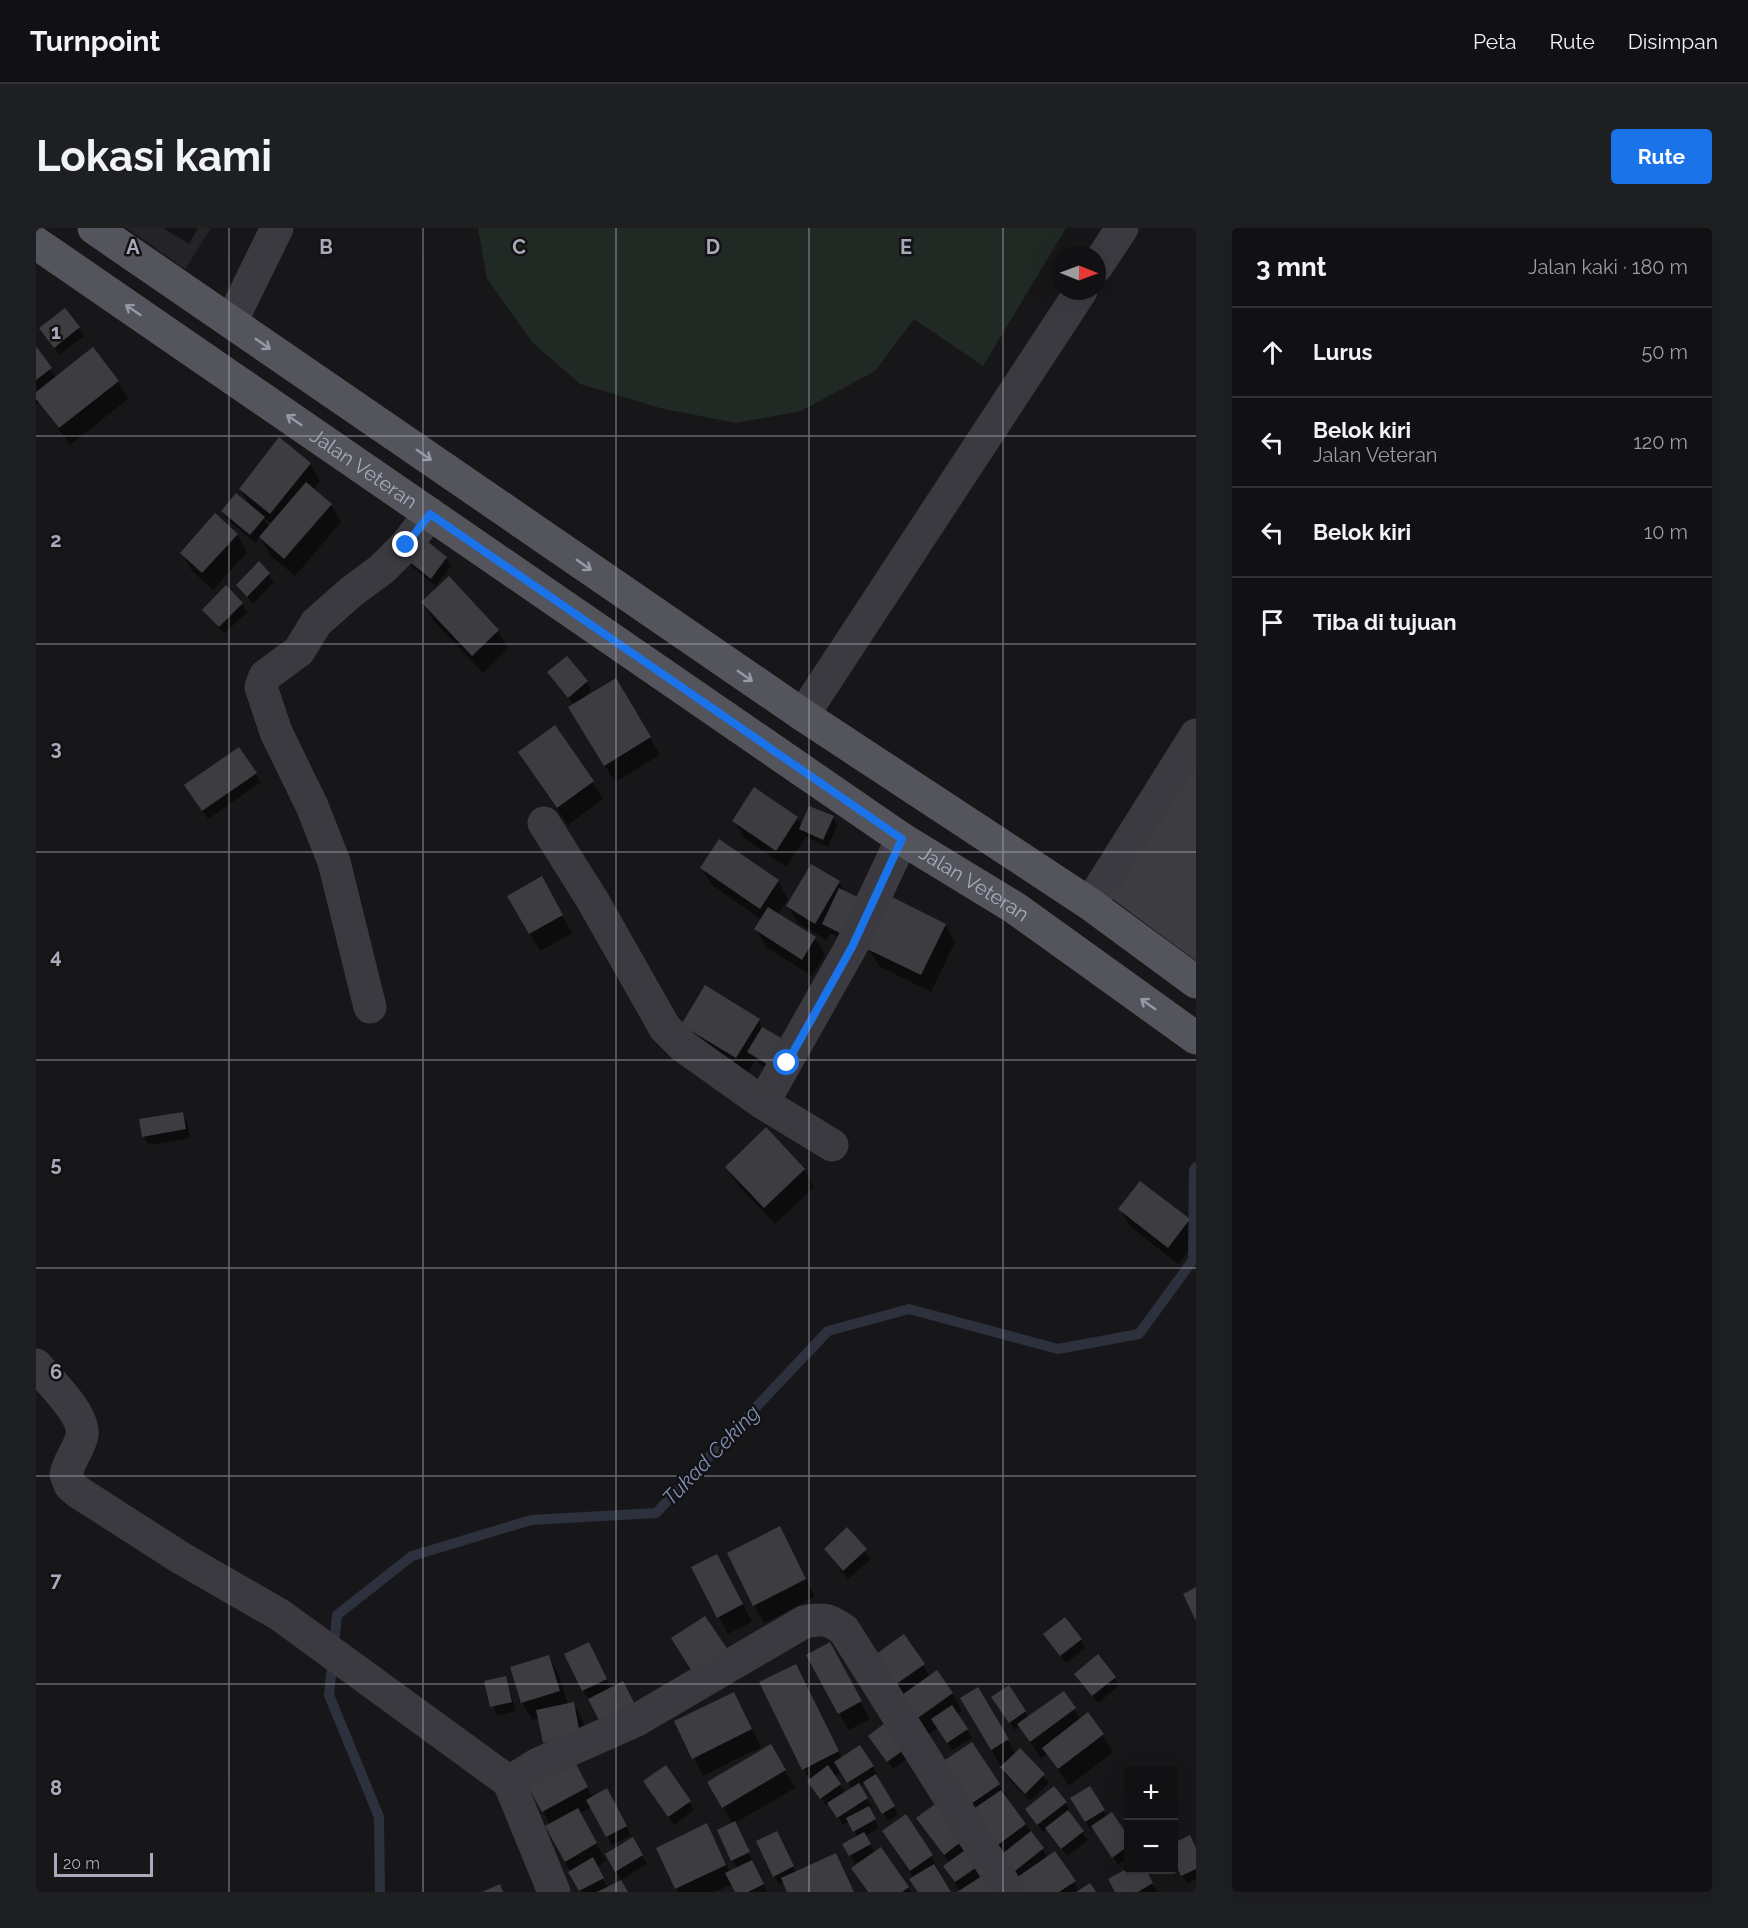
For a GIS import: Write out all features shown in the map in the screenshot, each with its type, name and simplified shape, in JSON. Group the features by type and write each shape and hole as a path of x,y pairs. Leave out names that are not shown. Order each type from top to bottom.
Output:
{"main road":[{"path":"94,228 803,715 1090,904 1196,982"},
{"name":"Jalan Veteran","path":"36,243 902,839 1015,908 1196,1038"},
{"path":"1015,908 1039,872"}],"street":[{"path":"231,322 277,228"},
{"path":"1106,252 1122,228"},
{"path":"803,715 1075,300"},
{"path":"370,1007 334,862 312,806 276,732 261,687 265,676 299,651 316,623 351,592 382,569 406,545 430,514"},
{"path":"1090,904 1196,735"},
{"path":"544,823 593,900 665,1028 683,1046 763,1103 832,1144"},
{"path":"763,1103 852,947 902,839"},
{"path":"36,1365 71,1405 82,1427 80,1441 66,1474 70,1485 181,1558 280,1615 393,1698 516,1778 554,1892"},
{"path":"516,1778 635,1721 804,1622 831,1619 844,1630 1009,1892"}],"shaded area":[{"path":"127,228 211,228 185,269"},
{"path":"478,228 1066,228 1055,246 1052,246 1052,251 983,366 914,319 875,371 801,411 736,423 660,408 580,384 533,343 487,279"}],"building":[{"path":"65,308 80,327 54,348 39,328"},
{"path":"36,346 52,368 36,380"},
{"path":"93,347 119,381 59,428 36,399 36,392"},
{"path":"279,437 311,463 270,514 239,489"},
{"path":"306,482 332,504 284,559 259,537"},
{"path":"236,493 265,517 250,535 221,511"},
{"path":"215,513 238,534 202,573 180,553"},
{"path":"423,538 447,557 431,579 406,559"},
{"path":"259,561 270,573 247,597 236,585"},
{"path":"449,576 499,630 472,656 421,602"},
{"path":"226,585 243,603 219,627 202,610"},
{"path":"567,656 588,681 568,698 547,672"},
{"path":"616,678 651,737 604,766 568,707"},
{"path":"555,725 594,781 557,808 518,752"},
{"path":"239,747 257,773 202,811 184,785"},
{"path":"1196,766 1196,961 1107,895"},
{"path":"754,787 798,817 776,851 732,821"},
{"path":"809,806 834,816 823,840 799,829"},
{"path":"719,839 779,880 760,909 700,868"},
{"path":"811,864 840,881 815,924 786,906"},
{"path":"542,876 563,915 529,934 507,896"},
{"path":"839,888 864,900 846,936 822,924"},
{"path":"892,897 946,924 921,975 867,949"},
{"path":"768,907 816,937 802,960 754,929"},
{"path":"705,985 760,1019 736,1058 681,1025"},
{"path":"762,1027 790,1043 775,1069 747,1052"},
{"path":"183,1112 186,1129 142,1137 139,1119"},
{"path":"766,1127 805,1169 764,1208 725,1167"},
{"path":"1140,1181 1190,1219 1168,1248 1118,1209"},
{"path":"780,1526 806,1579 753,1606 727,1553"},
{"path":"847,1527 867,1549 843,1571 824,1549"},
{"path":"717,1554 743,1604 717,1618 691,1567"},
{"path":"1196,1587 1196,1621 1183,1594"},
{"path":"705,1616 730,1653 695,1676 671,1638"},
{"path":"1065,1617 1082,1639 1060,1656 1043,1634"},
{"path":"904,1634 925,1664 889,1689 869,1659"},
{"path":"589,1642 607,1679 582,1691 564,1654"},
{"path":"830,1642 862,1701 838,1714 806,1655"},
{"path":"1098,1654 1116,1677 1092,1696 1074,1674"},
{"path":"549,1655 560,1691 521,1703 510,1667"},
{"path":"796,1664 839,1751 802,1770 759,1682"},
{"path":"937,1670 953,1693 915,1720 899,1697"},
{"path":"506,1676 512,1702 490,1707 484,1681"},
{"path":"623,1681 636,1706 601,1724 588,1699"},
{"path":"1009,1685 1026,1711 1009,1723 991,1697"},
{"path":"978,1687 1009,1739 991,1750 960,1698"},
{"path":"1064,1691 1076,1708 1030,1742 1017,1724"},
{"path":"734,1692 752,1729 692,1759 674,1721"},
{"path":"574,1702 580,1735 543,1743 536,1710"},
{"path":"952,1705 968,1729 947,1743 931,1719"},
{"path":"1088,1712 1104,1734 1058,1769 1042,1748"},
{"path":"885,1723 905,1749 887,1762 868,1736"},
{"path":"972,1742 1000,1784 965,1808 936,1766"},
{"path":"771,1744 786,1770 722,1808 707,1782"},
{"path":"860,1745 874,1766 847,1783 834,1762"},
{"path":"1020,1748 1045,1774 1025,1794 1000,1767"},
{"path":"573,1758 588,1787 542,1812 526,1783"},
{"path":"666,1765 691,1801 668,1817 643,1781"},
{"path":"828,1765 841,1784 820,1799 807,1781"},
{"path":"876,1774 895,1806 882,1814 863,1782"},
{"path":"859,1783 868,1798 837,1818 827,1803"},
{"path":"1054,1786 1067,1802 1037,1825 1025,1809"},
{"path":"1090,1786 1105,1810 1085,1822 1070,1798"},
{"path":"607,1788 627,1826 606,1837 586,1800"},
{"path":"1001,1790 1026,1824 991,1850 966,1814"},
{"path":"939,1801 966,1838 944,1855 916,1818"},
{"path":"869,1806 876,1819 853,1832 846,1818"},
{"path":"578,1808 597,1843 565,1862 545,1826"},
{"path":"1068,1810 1084,1831 1061,1849 1045,1828"},
{"path":"1112,1812 1124,1830 1124,1849 1112,1858 1091,1826"},
{"path":"906,1814 933,1855 910,1871 882,1831"},
{"path":"735,1821 750,1852 731,1861 717,1830"},
{"path":"707,1823 726,1865 675,1889 656,1848"},
{"path":"777,1831 794,1866 773,1877 756,1841"},
{"path":"1031,1831 1044,1848 1010,1875 997,1858"},
{"path":"864,1832 871,1844 849,1856 842,1844"},
{"path":"1190,1835 1196,1848 1196,1869 1181,1876 1178,1870 1178,1841"},
{"path":"633,1837 643,1855 615,1872 605,1854"},
{"path":"881,1847 909,1887 902,1892 868,1892 851,1868"},
{"path":"968,1848 980,1865 955,1882 943,1866"},
{"path":"1055,1851 1076,1881 1059,1892 1025,1892 1016,1878"},
{"path":"836,1853 854,1892 787,1892 781,1878"},
{"path":"593,1857 604,1878 579,1891 568,1872"},
{"path":"752,1860 764,1884 748,1892 735,1892 725,1873"},
{"path":"934,1864 951,1892 918,1892 909,1879"},
{"path":"1124,1870 1124,1874 1148,1874 1153,1883 1138,1892 1115,1892 1108,1879"},
{"path":"985,1874 997,1892 957,1892"},
{"path":"621,1880 628,1892 597,1892"},
{"path":"1090,1883 1096,1892 1076,1892"},
{"path":"500,1884 503,1892 482,1892"}],"waterway":[{"name":"Tukad Ceking","path":"380,1892 379,1817 329,1695 337,1615 412,1556 531,1520 656,1513 828,1331 909,1309 1058,1349 1139,1334 1193,1260 1194,1170 1196,1167"}],"route":[{"path":"406,545 430,514 902,839 852,947 787,1063"}]}
